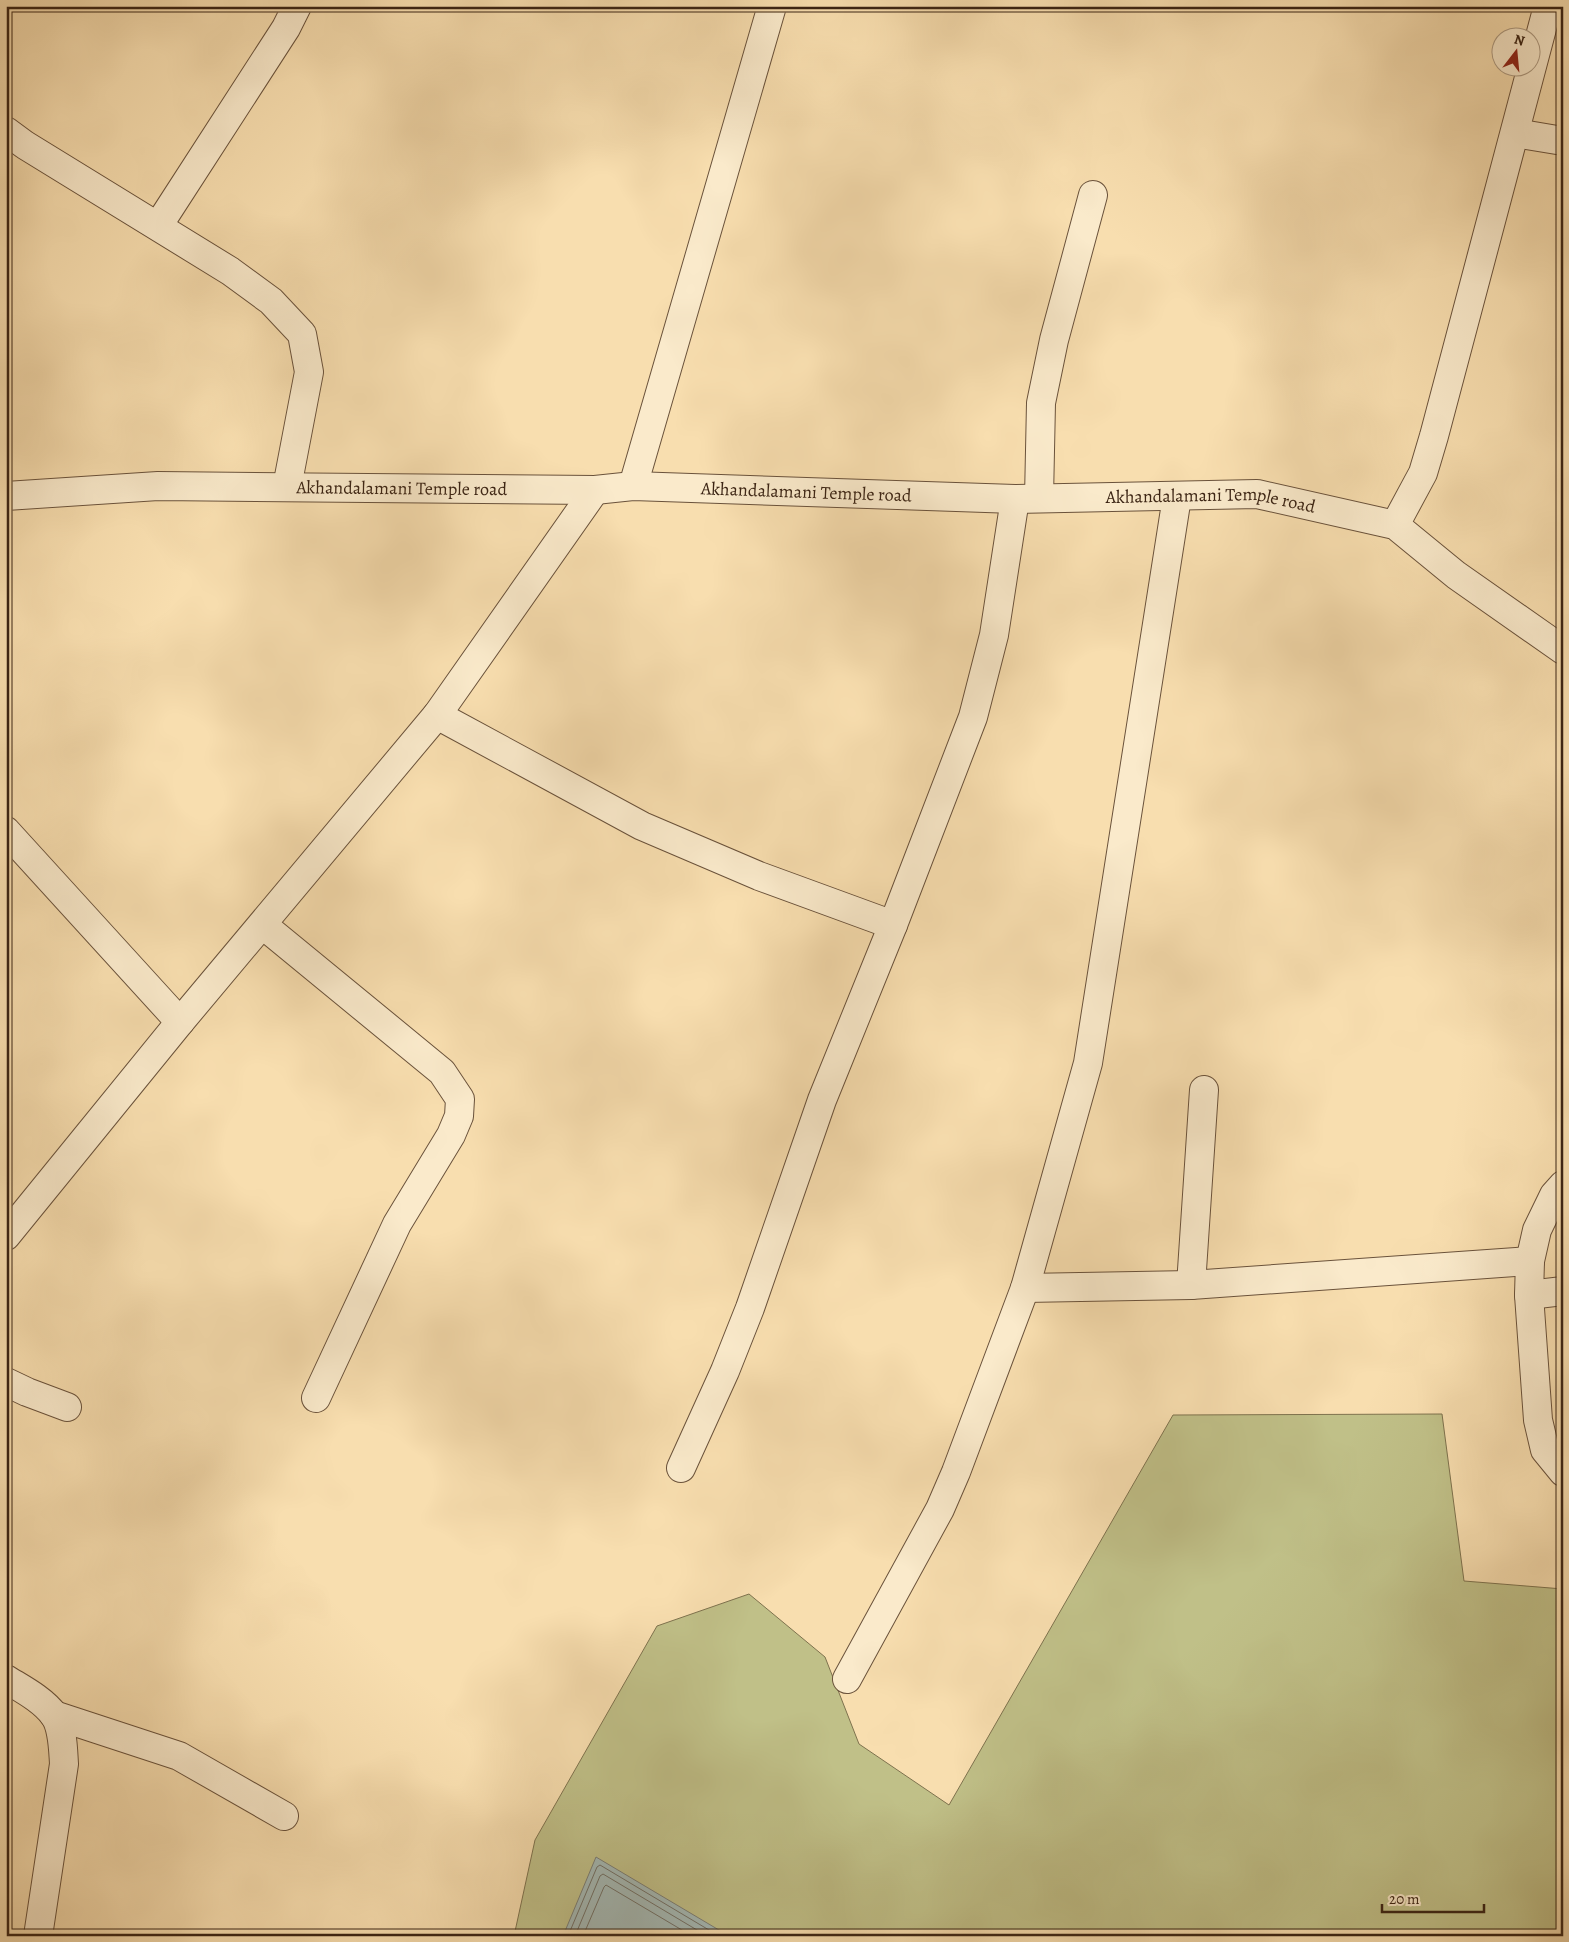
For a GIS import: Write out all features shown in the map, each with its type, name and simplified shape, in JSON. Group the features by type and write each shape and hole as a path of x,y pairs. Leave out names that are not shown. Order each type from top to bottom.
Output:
{"street":[{"path":"158,226 286,28 297,6"},
{"path":"633,486 772,6"},
{"path":"1395,525 1423,473 1434,436 1548,6"},
{"path":"6,131 25,145 230,271 270,301 302,334 308,372 287,487"},
{"path":"1515,133 1563,141"},
{"path":"681,1468 725,1371 750,1308 822,1100 894,925 973,717 1027,498 1041,403 1054,340 1093,194"},
{"name":"Akhandalamani Temple road","path":"6,496 158,486 595,490 633,486 1027,498 1177,497 1257,494 1395,525 1456,575 1563,650"},
{"path":"6,1236 180,1022 438,716 595,490"},
{"path":"847,1679 948,1490 1025,1288 1088,1063 1177,497"},
{"path":"438,716 642,826 759,876 894,925"},
{"path":"6,831 180,1022"},
{"path":"263,925 442,1072 460,1099 459,1116 451,1135 398,1224 316,1398"},
{"path":"1191,1285 1204,1090"},
{"path":"1563,1185 1554,1195 1537,1230 1530,1261 1529,1295 1538,1420 1545,1450 1563,1472"},
{"path":"1025,1288 1191,1285 1530,1261"},
{"path":"1529,1295 1563,1292"},
{"path":"6,1382 68,1407"},
{"path":"6,1680 34,1697 54,1715 179,1756 284,1816"},
{"path":"38,1936 64,1764 62,1738 54,1715"}],"green space":[{"path":"1442,1414 1464,1581 1563,1589 1563,1936 514,1936 535,1840 657,1626 749,1594 825,1657 859,1744 949,1805 1173,1415"}],"water":[{"path":"596,1857 729,1936 563,1936"}]}
